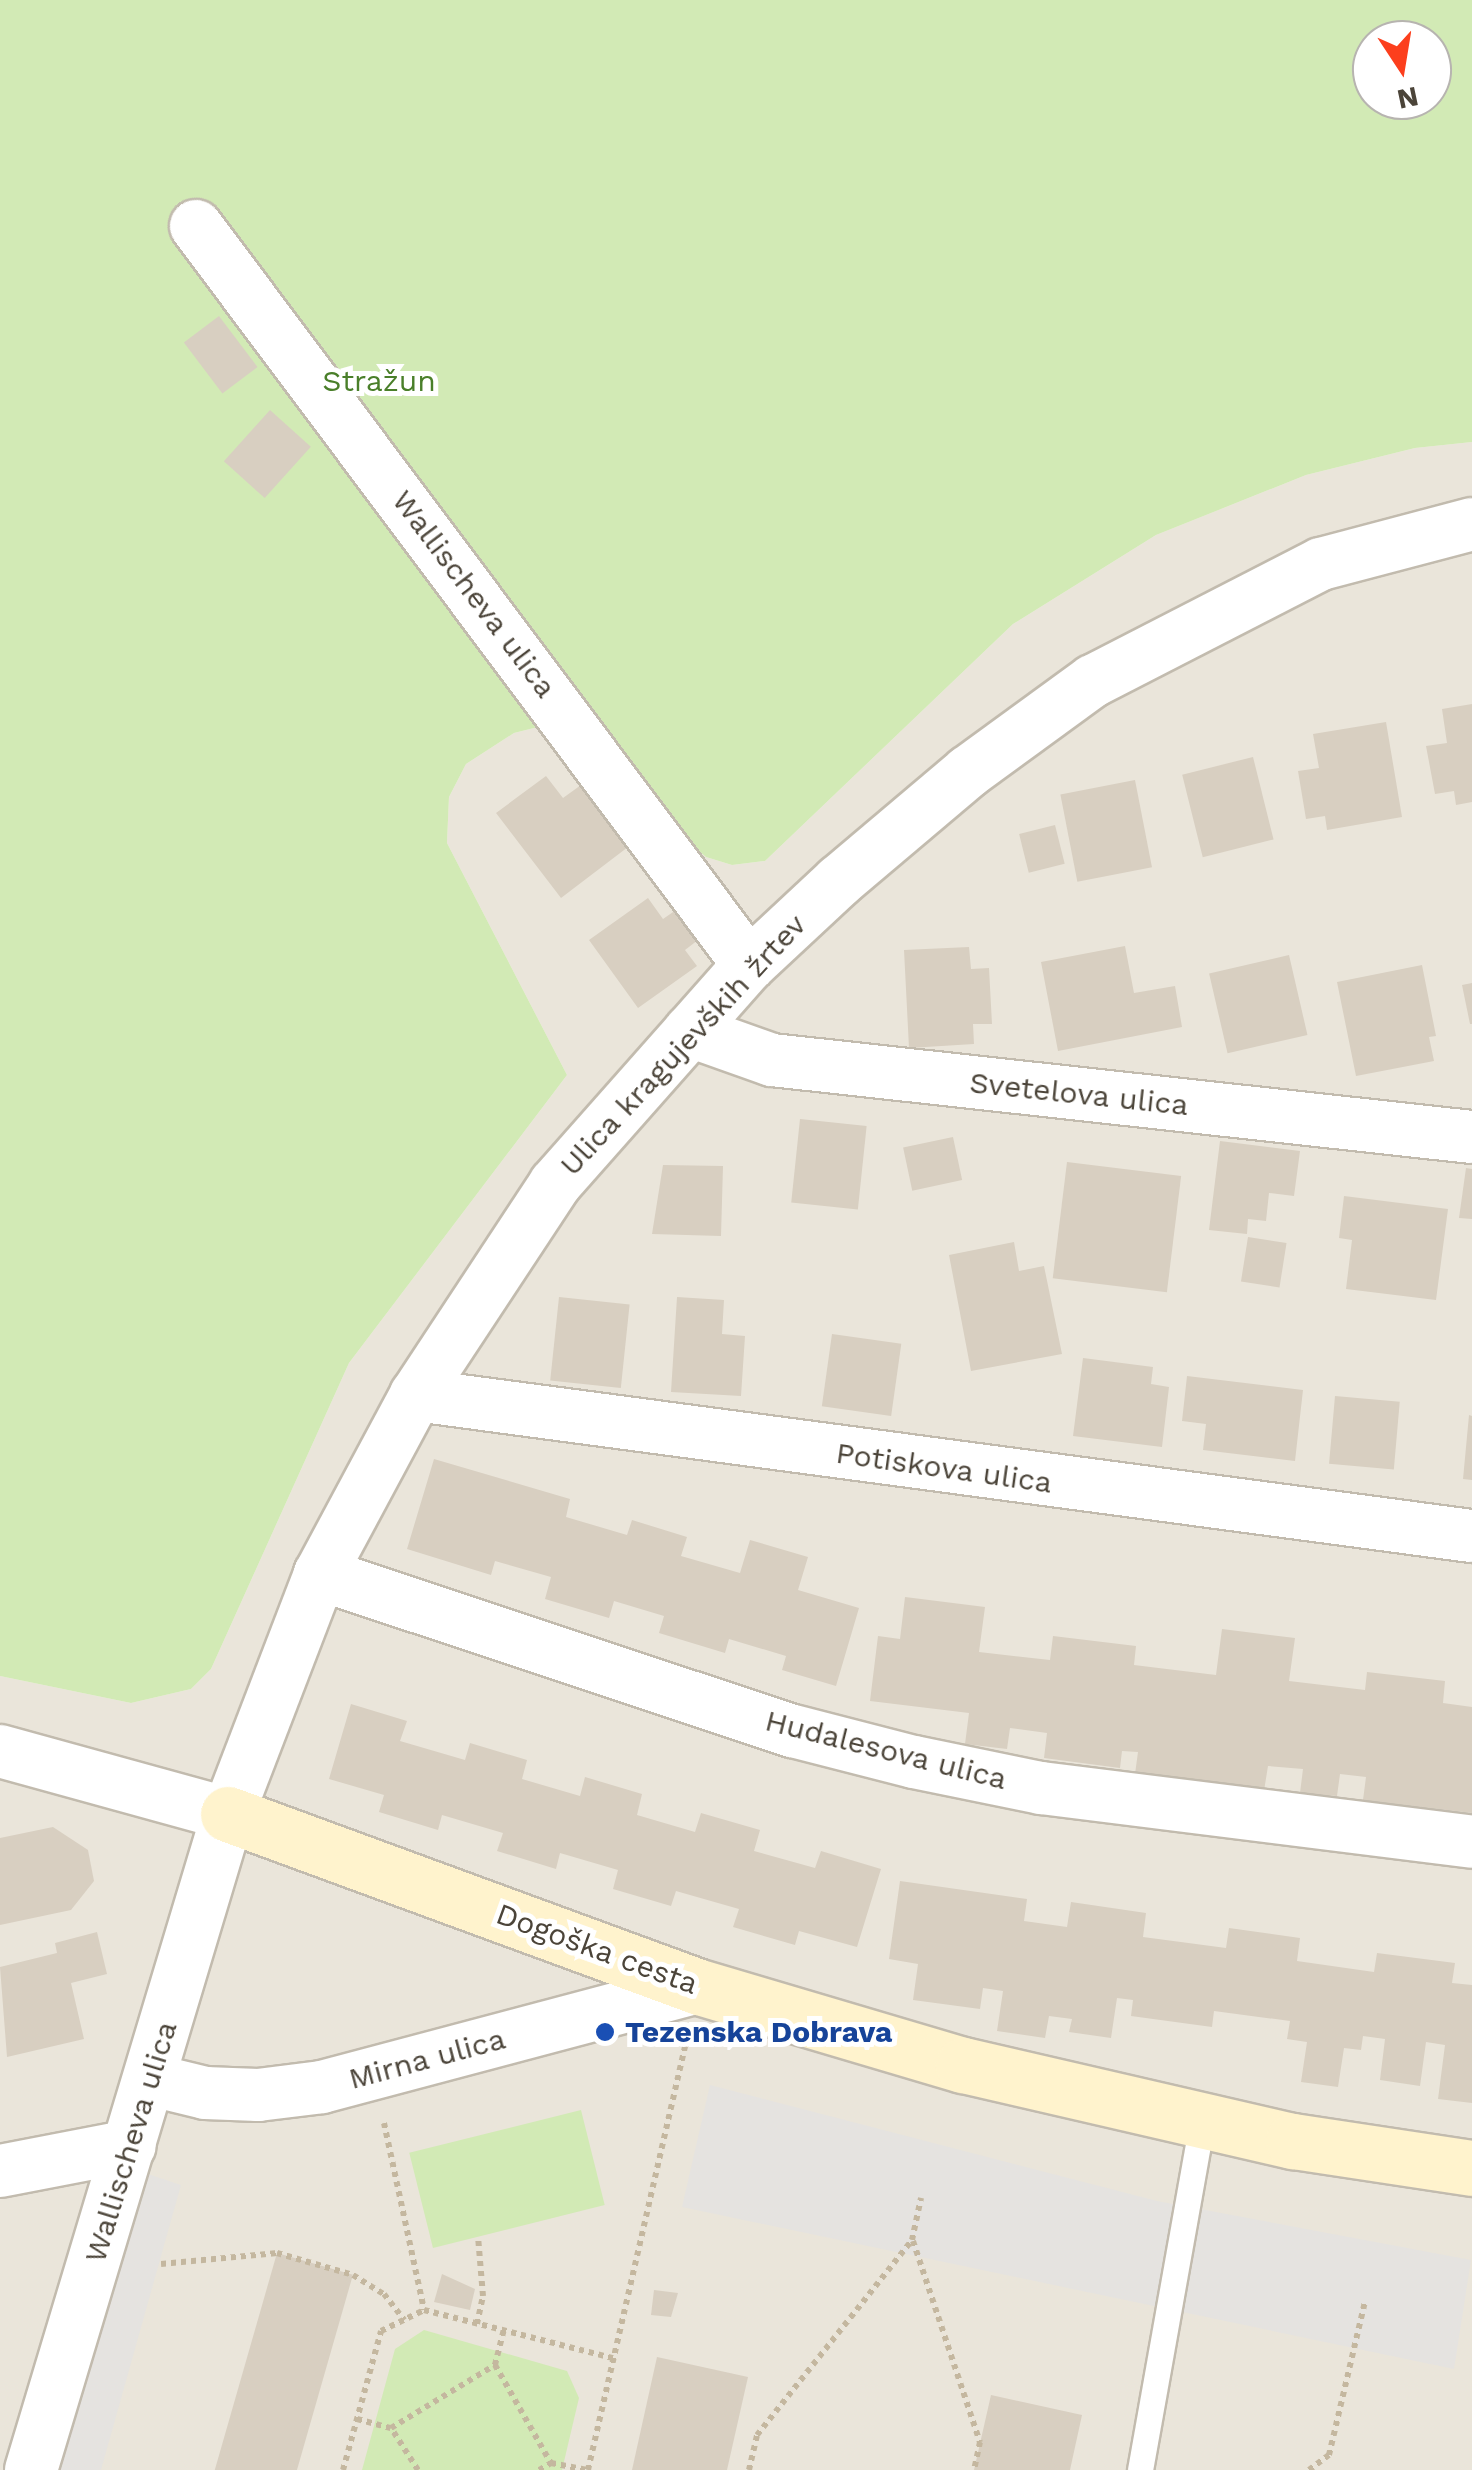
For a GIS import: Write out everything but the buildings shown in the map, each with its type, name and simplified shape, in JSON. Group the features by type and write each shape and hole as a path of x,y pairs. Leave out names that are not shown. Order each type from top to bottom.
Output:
{"street":[{"name":"Wallischeva ulica","path":"196,226 749,964"},
{"name":"Ulica kragujevških žrtev","path":"228,1814 320,1574 416,1395 555,1184 749,964 968,772 1094,681 1321,564 1472,524"},
{"name":"Svetelova ulica","path":"690,1030 772,1060 1472,1137"},
{"name":"Potiskova ulica","path":"416,1395 1472,1536"},
{"name":"Hudalesova ulica","path":"320,1574 794,1731 914,1762 1041,1788 1472,1842"},
{"name":"Dogoška cesta","path":"0,1751 228,1814 699,1987 963,2065 1202,2121 1472,2168"},
{"name":"Wallischeva ulica","path":"31,2470 152,2080 228,1814"},
{"name":"Mirna ulica","path":"152,2080 204,2093 322,2087 699,1987"},
{"path":"0,2171 130,2146"}],"lane":[{"path":"1140,2470 1202,2121"}],"path":[{"path":"539,2470 551,2463 587,2470 699,1987"},
{"path":"380,2107 424,2310"},
{"path":"749,2470 757,2435 912,2240 921,2198"},
{"path":"477,2324 483,2296 478,2237"},
{"path":"912,2240 980,2442 974,2470"},
{"path":"161,2264 277,2253 353,2275 384,2294 404,2320"},
{"path":"1309,2470 1330,2456 1364,2301"},
{"path":"343,2470 381,2330 424,2310 613,2358"},
{"path":"391,2428 495,2364 504,2330"},
{"path":"495,2364 551,2463"},
{"path":"357,2419 391,2428 418,2470"}],"shaded area":[{"path":"1472,442 1472,2470 0,2470 0,1676 131,1703 191,1689 211,1669 349,1363 567,1075 447,843 449,797 466,764 514,733 594,713 685,838 706,857 732,865 765,861 1013,624 1156,535 1306,475 1415,448"},
{"path":"710,2085 1157,2201 1471,2260 1454,2369 682,2207"},
{"path":"124,2166 181,2185 101,2470 31,2470"}],"green space":[{"name":"Stražun","path":"0,0 1472,0 1472,442 1415,448 1306,475 1156,535 1013,624 765,861 732,865 706,857 684,838 594,713 514,733 466,764 449,797 447,843 567,1075 349,1363 211,1669 191,1689 131,1703 0,1676"},
{"path":"581,2110 605,2205 433,2248 409,2153"},
{"path":"424,2330 567,2371 579,2398 562,2470 362,2470 395,2349"}],"place":[{"name":"Tezenska Dobrava","path":"605,2032"}]}
